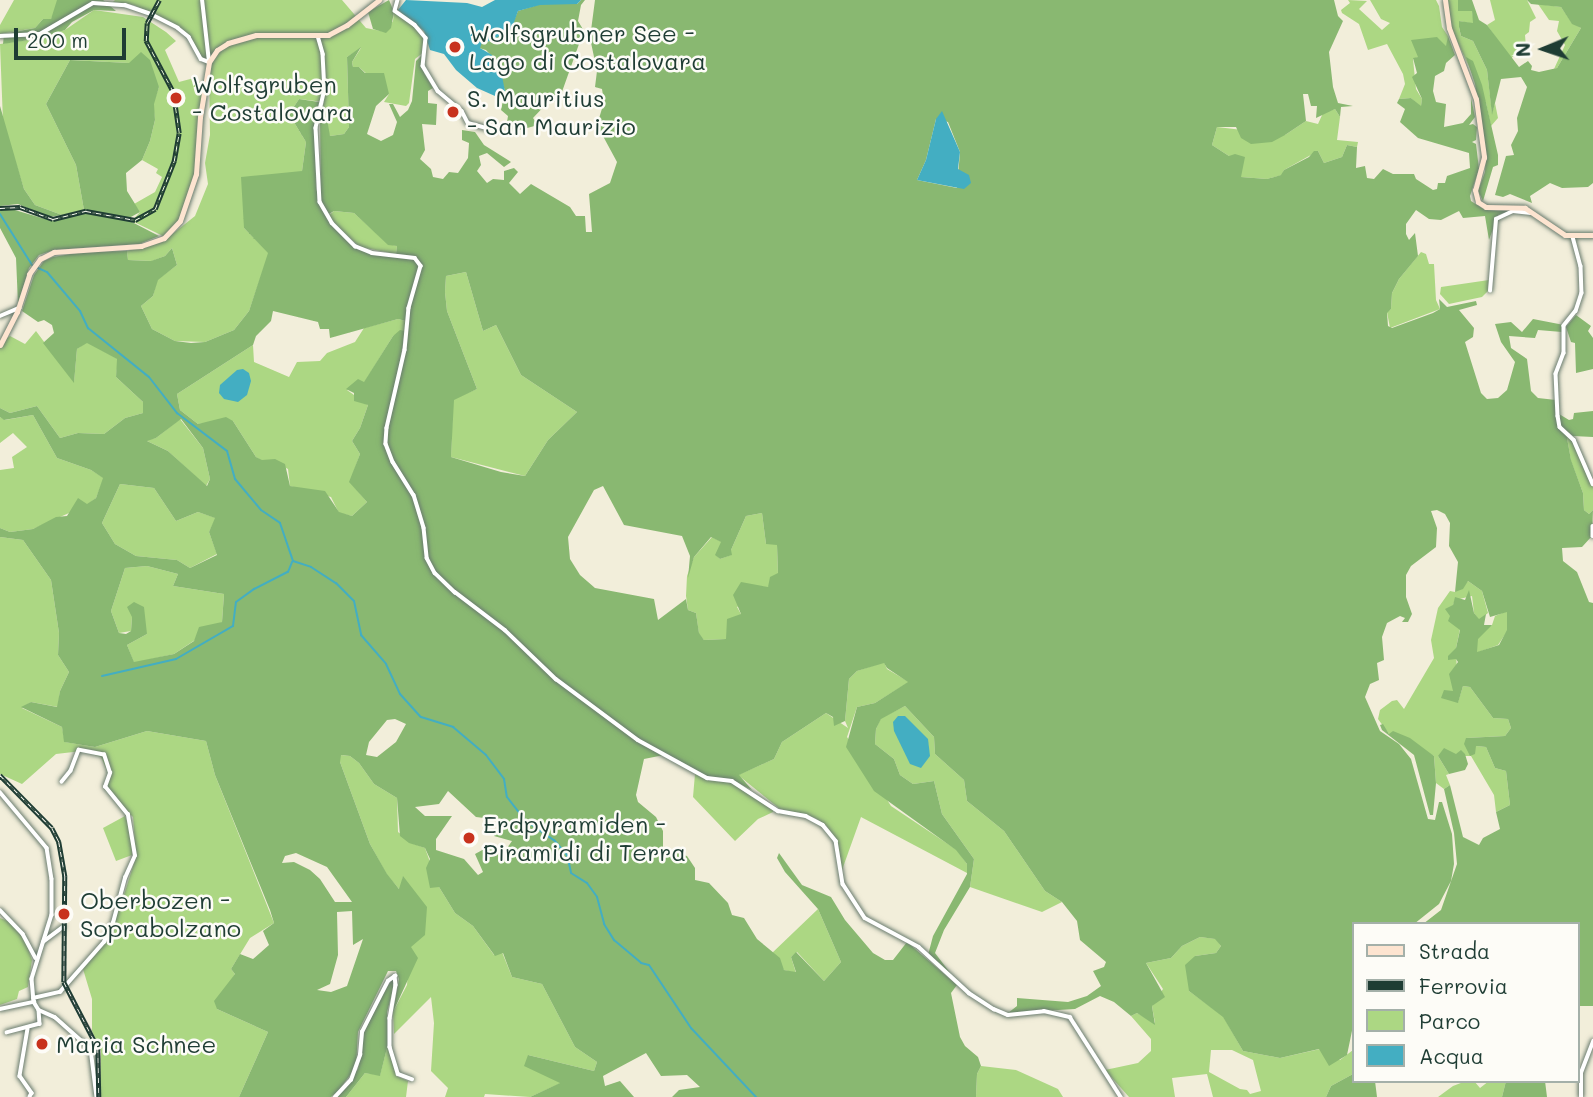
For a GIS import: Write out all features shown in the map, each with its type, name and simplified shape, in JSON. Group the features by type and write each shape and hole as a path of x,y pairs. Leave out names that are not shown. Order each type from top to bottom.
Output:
{"main road":[{"path":"0,345 19,308 29,274 46,255 141,246 163,237 180,221 196,174 200,117 209,62 221,47 256,35 318,36 337,32 379,0"},
{"path":"1445,0 1449,27 1476,99 1484,157 1475,196 1486,207 1517,206 1533,212 1573,237 1593,235"}],"street":[{"path":"93,0 98,3"},
{"path":"0,36 40,34 83,8 98,3 135,7 156,16 189,37 201,59 209,62 202,0"},
{"path":"398,0 395,11 415,24 426,38 423,66 438,92 462,111 468,123 494,130"},
{"path":"318,36 323,54 325,89 316,128 320,202 332,223 355,246 372,253 415,258 421,266 409,308 405,350 387,428 386,444 393,462 414,495 424,528 428,558 435,573 455,592 505,630 556,678 638,740 707,778 743,786 778,811 806,816 823,825 836,841 843,884 865,918 919,947 968,993 994,1009 1008,1015 1044,1011 1070,1017 1121,1097"},
{"path":"1490,291 1496,219 1509,212 1533,212"},
{"path":"1573,237 1581,266 1582,293 1576,311 1564,326 1564,353 1556,385 1558,421 1560,427 1574,440 1593,484"},
{"path":"0,316 19,308"},
{"path":"1593,526 1593,536"},
{"path":"0,1009 60,992 104,942 135,856 128,815 105,787 110,773 104,755 79,750 71,771 62,782"},
{"path":"0,792 48,850 52,915 36,958 32,979 33,1000 40,1024 7,1033"},
{"path":"0,910 23,934 36,958"},
{"path":"43,942 62,927"},
{"path":"335,1097 357,1067 362,1032 391,976 397,979 390,1018 393,1065 398,1074 412,1079"},
{"path":"38,1010 55,1017 92,1052 97,1097"},
{"path":"28,1029 20,1076 32,1093 30,1097"},
{"path":"1581,1097 1581,1073 1593,1041"}],"shaded area":[{"path":"65,929 67,987 98,1040 102,1064 100,1097 94,1042 69,999 63,983"}],"green space":[{"path":"14,0 57,0 57,7 51,19 43,19 35,28 0,34 0,25"},
{"path":"57,0 103,0 116,11 94,10 72,22 65,30 42,38 3,44 4,34 35,28 43,19 51,19"},
{"path":"342,0 366,28 386,32 393,21 394,12 418,29 425,39 424,52 415,59 409,103 406,106 384,102 389,94 359,67 353,67 352,62 361,48 347,57 349,127 344,134 330,136 320,118 324,102 299,99 289,114 306,142 302,171 244,228 269,253 249,311 234,330 205,342 175,341 152,329 141,306 153,296 157,280 177,265 172,248 165,256 152,261 128,260 127,251 165,240 195,216 208,184 205,163 210,135 209,63 201,59 189,37 134,5 113,2"},
{"path":"389,0 394,12 391,28 386,33 373,29 368,12"},
{"path":"585,0 581,5 578,21 587,36 579,44 558,103 550,100 533,118 538,125 513,132 512,123 507,122 508,116 501,110 505,91 496,61 486,50 479,48 482,42 491,41 512,25 518,11 541,4 577,4"},
{"path":"595,0 1334,0 1338,16 1343,21 1329,52 1333,87 1338,103 1353,106 1341,107 1340,117 1335,109 1316,118 1317,106 1311,106 1308,94 1303,94 1306,121 1285,135 1272,142 1251,144 1241,138 1236,127 1217,127 1212,145 1229,156 1235,154 1245,157 1241,177 1267,179 1281,175 1284,170 1309,157 1314,151 1318,151 1324,163 1342,157 1347,145 1357,147 1356,168 1365,166 1367,178 1374,179 1383,169 1393,174 1414,174 1416,179 1433,190 1437,189 1438,183 1445,183 1447,176 1470,168 1469,153 1418,138 1400,122 1405,109 1397,103 1399,99 1411,98 1421,106 1422,99 1412,77 1417,73 1413,58 1418,57 1411,40 1437,37 1446,46 1448,36 1455,55 1446,63 1444,71 1435,76 1433,91 1436,102 1446,104 1444,127 1463,123 1471,114 1471,98 1475,117 1469,125 1477,127 1476,140 1472,142 1476,144 1479,169 1470,196 1471,201 1485,210 1508,211 1498,215 1489,240 1485,216 1463,218 1459,211 1441,220 1429,219 1416,210 1406,224 1406,234 1409,240 1415,233 1418,256 1399,279 1392,293 1391,309 1387,313 1388,326 1392,328 1433,313 1440,309 1439,299 1447,307 1476,301 1477,305 1459,310 1474,328 1473,337 1465,342 1481,393 1487,399 1498,398 1507,390 1515,362 1501,342 1495,324 1511,322 1522,332 1533,319 1564,325 1562,332 1538,330 1535,338 1509,336 1511,348 1527,359 1531,391 1538,398 1556,400 1559,427 1571,437 1567,438 1571,460 1583,493 1584,510 1589,514 1593,510 1592,536 1582,547 1562,548 1563,561 1577,572 1589,602 1593,603 1593,1006 1579,1006 1579,922 1426,922 1441,910 1457,864 1454,833 1444,789 1450,785 1463,837 1479,845 1483,838 1500,829 1496,812 1510,805 1506,771 1495,768 1486,747 1476,746 1475,754 1470,756 1464,744 1466,738 1505,736 1511,728 1508,719 1493,718 1470,687 1463,686 1458,703 1441,698 1444,690 1453,691 1449,674 1458,662 1456,659 1448,660 1448,656 1456,648 1460,630 1448,621 1450,616 1445,609 1453,605 1455,597 1465,600 1469,590 1474,613 1479,619 1486,614 1484,625 1492,625 1478,639 1477,652 1499,645 1507,630 1507,612 1490,617 1482,591 1468,581 1463,589 1455,592 1458,562 1449,546 1450,523 1445,514 1437,510 1431,511 1437,528 1436,547 1411,566 1406,575 1406,597 1412,614 1408,622 1402,622 1405,618 1400,616 1387,623 1382,637 1384,660 1377,663 1379,680 1370,684 1365,697 1380,731 1399,744 1411,759 1428,819 1435,820 1439,802 1442,802 1452,834 1454,864 1451,881 1439,904 1416,922 1352,922 1352,1031 1347,1055 1329,1066 1319,1049 1280,1058 1243,1051 1223,1017 1189,991 1185,965 1195,956 1216,953 1221,946 1215,939 1200,937 1182,946 1171,958 1146,963 1165,997 1152,1006 1155,1025 1137,1013 1131,1016 1114,1002 1100,996 1075,1009 1008,1013 1017,1006 1017,998 1068,1002 1087,996 1101,986 1093,971 1104,967 1106,962 1080,940 1077,921 1062,902 1045,891 1004,831 967,801 964,780 935,754 934,737 905,706 881,719 876,729 875,744 894,759 900,775 913,784 934,781 942,814 974,859 970,887 944,930 935,953 954,978 928,955 933,936 967,874 967,864 956,850 874,791 846,747 857,707 875,703 908,682 884,663 857,671 849,679 845,721 834,726 833,717 826,713 782,742 774,759 739,775 752,790 732,780 707,777 638,739 556,678 505,630 455,592 436,573 428,558 424,528 414,495 393,462 387,444 388,428 406,350 410,308 422,266 415,257 396,254 397,246 388,245 354,213 334,211 329,214 321,201 320,119 327,119 330,136 344,134 349,127 347,57 361,47 352,62 353,67 359,67 365,73 384,73 389,94 376,106 367,134 381,141 393,135 397,122 389,104 393,104 400,117 408,110 412,101 416,61 423,54 424,73 433,88 428,91 428,103 437,104 436,125 422,124 425,150 420,159 431,169 433,177 443,179 449,172 458,173 468,158 469,143 462,140 462,130 475,132 484,145 511,162 504,167 487,153 479,156 481,165 477,171 487,183 493,179 504,180 504,171 514,168 518,172 509,183 520,194 531,184 570,207 576,216 585,216 586,232 592,232 589,194 610,183 617,162 597,125 604,102 602,89 595,87 597,71 590,38","holes":["936,119 948,122 960,152 957,188 917,180 926,160","466,272 483,331 496,325 521,375 577,412 548,440 525,476 451,457 454,400 477,389 447,311 445,292 446,276","603,486 624,525 682,536 690,556 688,578 694,557 711,537 721,542 715,555 720,559 732,555 731,550 746,516 762,513 766,544 777,545 778,573 770,577 768,587 741,582 733,595 741,614 727,619 726,639 704,640 699,633 696,613 688,610 686,599 658,620 654,599 595,588 580,575 570,559 568,537 594,490"]},
{"path":"1348,0 1367,1 1359,9 1382,30 1390,23 1381,19 1370,0 1436,0 1442,27 1448,36 1447,46 1413,59 1416,89 1422,99 1421,107 1411,98 1399,99 1405,84 1403,74 1387,44 1368,50 1359,24 1342,13 1341,10 1350,3"},
{"path":"1448,0 1458,0 1459,11 1472,10 1474,24 1459,21 1459,27 1461,36 1473,41 1487,70 1492,113 1495,103 1498,118 1491,126 1486,103 1451,28"},
{"path":"1458,0 1472,0 1479,20 1487,25 1519,67 1528,61 1532,66 1531,70 1539,72 1557,68 1581,28 1572,24 1561,7 1531,4 1527,0 1593,0 1593,183 1588,187 1562,188 1550,183 1530,196 1532,203 1510,194 1503,197 1495,195 1506,156 1514,155 1511,145 1518,131 1517,118 1527,87 1521,77 1501,79 1492,115 1487,70 1473,41 1461,36 1459,27 1459,21 1473,23 1472,11 1458,11"},
{"path":"1490,0 1527,0 1536,18 1530,22 1529,32 1525,35 1526,47 1521,46 1511,59 1487,25 1495,20"},
{"path":"1538,4 1561,7 1572,23 1581,28 1554,69 1565,45 1557,31 1559,21 1549,20"},
{"path":"94,10 143,17 166,32 176,41 165,50 179,82 194,78 207,87 200,117 196,174 180,221 163,236 132,221 140,212 134,204 155,192 162,177 156,173 158,169 142,160 155,120 153,104 159,87 129,63 70,60 46,104 76,165 84,210 62,215 35,205 24,189 3,122 0,44 42,38 65,30"},
{"path":"141,52 150,60 159,87 154,104 155,120 150,141 142,160 126,173 127,191 140,212 129,218 84,210 76,165 46,104 70,60 129,63"},
{"path":"1466,57 1473,61 1482,85 1498,155 1498,165 1493,167 1483,201 1478,191 1485,172 1486,153 1475,84"},
{"path":"299,99 319,102 315,116 316,189 326,216 362,250 415,259 420,265 406,321 398,319 330,338 329,329 320,329 318,322 273,311 271,321 256,336 253,345 177,394 180,410 198,424 226,417 233,421 256,457 262,460 275,459 285,464 290,486 325,491 339,512 352,516 367,502 349,482 360,454 352,441 368,405 354,401 354,393 346,389 358,379 364,382 393,336 400,330 405,331 386,444 392,463 413,495 423,528 427,558 435,574 454,593 505,631 556,679 615,725 664,755 644,759 636,795 638,802 656,817 663,831 663,849 687,856 695,868 695,880 709,883 728,903 732,915 744,918 757,939 780,958 784,970 796,972 791,957 796,952 824,981 841,962 818,909 785,872 777,858 779,853 802,885 831,897 845,920 873,953 885,960 893,960 907,942 957,985 951,993 960,1037 965,1046 978,1057 981,1066 977,1074 976,1097 672,1097 679,1090 700,1087 687,1075 661,1076 646,1053 603,1076 605,1086 620,1081 634,1097 530,1097 560,1083 524,1066 528,1055 594,1071 597,1062 575,1047 542,984 512,977 503,953 495,956 473,926 455,913 439,887 430,888 426,868 430,859 425,848 409,843 400,836 397,798 374,784 359,763 350,756 341,755 340,762 370,844 399,889 403,876 427,907 425,935 411,947 418,958 393,1012 399,979 396,971 388,971 358,1032 356,1067 331,1097 239,1097 268,1032 217,1009 214,1001 235,974 231,969 240,954 253,959 269,945 263,931 274,923 270,910 215,775 206,741 147,731 95,747 64,742 62,727 21,707 31,702 57,707 60,691 69,672 58,655 59,633 51,580 23,540 0,537 0,528 10,532 33,529 56,517 67,516 78,498 87,504 96,498 103,478 91,470 57,458 33,415 4,420 0,417 0,408 10,413 37,406 60,438 78,433 104,434 125,418 143,413 143,402 116,377 117,359 87,343 77,349 74,383 43,343 54,333 52,325 44,320 38,322 22,311 34,275 44,261 53,257 83,252 127,251 128,260 151,261 165,256 172,248 177,265 158,280 153,296 141,306 152,329 175,341 191,343 205,342 234,330 249,311 268,253 244,228 241,177 302,171 306,142 289,114","holes":["181,419 203,448 210,479 207,486 168,451 147,441 156,438","120,484 154,488 176,521 198,512 215,518 209,532 217,555 190,568 177,560 136,556 115,544 102,523","147,566 178,574 173,586 224,594 222,622 199,627 194,641 174,654 134,662 127,645 147,634 144,607 134,602 127,607 132,617 131,631 126,634 119,633 111,611 125,568","395,719 406,724 396,742 377,757 366,755 369,742 387,720","448,791 476,817 501,820 494,836 512,841 505,851 486,848 475,854 483,872 478,875 464,859 436,850 436,839 452,816 425,816 415,807 439,804","296,853 327,867 352,902 335,902 320,879 310,870 294,862 282,863 285,856","352,911 353,945 363,939 347,986 331,992 317,990 330,984 338,955 337,912"]},
{"path":"0,106 24,189 35,205 62,215 49,217 18,204 0,206"},
{"path":"1335,109 1340,117 1337,140 1358,142 1357,147 1347,145 1342,157 1324,163 1318,151 1284,170 1282,175 1267,179 1241,177 1229,156 1212,145 1217,127 1285,135 1306,121 1318,124 1323,113"},
{"path":"8,208 52,221 79,213 99,214 130,221 159,236 139,244 54,250 39,255 29,268 18,304 16,258 0,228 0,210"},
{"path":"334,211 354,213 388,244 397,246 396,254 360,247 333,223 329,215"},
{"path":"1421,252 1426,254 1429,264 1434,264 1436,300 1440,309 1390,328 1387,312 1391,309 1392,293 1399,279"},
{"path":"466,272 483,331 496,325 521,375 577,412 548,440 525,476 451,457 453,399 477,389 447,311 445,292 446,276"},
{"path":"1489,280 1488,291 1482,297 1449,304 1440,294 1441,287"},
{"path":"1576,315 1591,326 1588,331 1593,338 1593,369 1576,373 1575,343 1571,342 1566,327"},
{"path":"398,319 406,321 405,331 393,336 364,383 347,390 368,405 352,441 360,454 350,482 367,502 352,516 339,513 331,497 290,486 288,469 271,460 262,461 256,457 233,421 198,424 180,410 177,394 253,345 254,362 289,377 297,362 320,361 327,353 355,342 364,328"},
{"path":"36,331 74,382 77,349 87,342 118,359 116,377 143,402 143,413 125,418 104,434 78,433 60,438 37,406 10,413 0,408 0,343 10,336 25,344"},
{"path":"1593,411 1593,437 1573,436 1561,427 1559,414 1569,420 1573,419 1574,413"},
{"path":"33,415 57,458 91,470 104,478 96,498 87,505 33,529 10,532 0,528 0,470 14,468 12,457 27,447 13,433 0,443 0,417 5,420"},
{"path":"180,419 203,448 210,479 206,486 168,451 145,440 156,438"},
{"path":"1571,437 1593,486 1593,510 1589,514 1584,510 1583,493 1571,461 1567,438"},
{"path":"120,484 154,488 176,521 198,512 216,518 209,532 217,554 190,568 177,560 136,556 115,544 102,523"},
{"path":"762,513 766,544 777,544 778,574 768,587 737,607 741,614 726,639 704,640 699,634 696,613 688,610 686,596 687,576 694,557 712,537 722,542 716,555 720,559 731,555 746,516"},
{"path":"0,537 23,540 51,580 59,633 58,655 69,672 60,691 58,707 31,702 22,708 62,727 65,742 95,747 147,731 206,741 215,775 274,923 250,938 231,969 235,974 217,1009 268,1032 239,1097 100,1097 101,1051 92,1031 92,999 83,969 108,939 122,901 136,857 133,817 104,789 108,773 101,757 82,751 56,754 22,784 0,774"},
{"path":"147,566 178,574 173,586 224,594 222,622 174,654 134,663 127,645 147,634 132,617 131,631 119,633 111,611 125,568"},
{"path":"1468,581 1482,591 1488,613 1479,620 1474,613 1472,596 1455,600 1453,605 1460,629 1456,648 1458,702 1463,686 1470,687 1493,718 1508,719 1511,728 1505,736 1466,738 1476,746 1486,747 1495,768 1506,771 1510,805 1496,812 1494,795 1471,756 1438,756 1449,774 1446,775 1450,785 1444,789 1436,783 1434,756 1389,734 1378,719 1380,710 1392,701 1397,700 1404,709 1434,658 1431,640 1438,608 1450,591 1455,592"},
{"path":"1507,611 1508,630 1498,645 1476,653 1477,639 1482,631 1492,625 1495,616"},
{"path":"884,662 887,669 909,682 875,703 857,707 847,737 891,806 957,850 967,864 967,873 861,817 842,870 838,843 826,825 815,818 780,809 738,775 774,759 782,742 826,713 848,728 845,721 849,679 857,671"},
{"path":"905,706 934,737 935,754 964,780 967,801 1004,831 1045,891 1062,902 1042,912 970,887 974,859 942,814 934,781 913,784 900,775 894,759 875,744 876,729 881,718"},
{"path":"1383,724 1389,734 1393,731 1410,738 1434,756 1436,783 1433,815 1430,815 1414,755 1382,730 1380,725"},
{"path":"1444,748 1456,754 1461,750 1465,754 1468,764 1465,770 1449,774 1438,756"},
{"path":"340,755 350,756 359,763 374,784 397,798 398,832 414,844 425,848 439,887 455,913 473,926 494,955 502,952 512,977 542,984 575,1047 597,1062 594,1071 528,1055 561,1083 530,1097 485,1094 484,1097 445,1097 448,1088 431,1071 434,1023 431,997 394,1034 393,1012 407,985 410,947 403,877 400,890 387,875 370,844 340,762"},
{"path":"695,774 713,781 732,782 773,809 773,812 758,819 735,841 693,797"},
{"path":"125,816 132,834 132,855 116,861 103,828"},
{"path":"818,909 841,962 824,981 797,952 791,957 796,973 784,970 771,954"},
{"path":"0,918 10,922 25,940 32,960 28,987 19,991 17,999 0,1005"},
{"path":"1200,937 1216,939 1221,946 1216,953 1195,956 1189,991 1223,1016 1243,1051 1280,1058 1320,1049 1340,1060 1352,1051 1352,1075 1331,1086 1326,1097 1213,1097 1207,1074 1172,1078 1175,1097 1129,1097 1105,1070 1138,1063 1151,1051 1151,1039 1131,1016 1137,1013 1155,1023 1152,1006 1163,989 1146,963 1171,958 1182,946","holes":["1211,1050 1232,1050 1253,1060 1261,1091 1250,1094 1247,1090 1209,1072"]},
{"path":"393,979 395,982 387,1012 388,1044 380,1076 365,1073 346,1097 337,1097 358,1069 364,1033 382,994"},
{"path":"388,1044 396,1076 408,1081 406,1097 346,1097 365,1073 380,1075"},
{"path":"981,1066 1016,1070 1058,1089 1063,1097 976,1097 977,1074"},
{"path":"1352,1075 1352,1083 1375,1083 1377,1097 1326,1097 1331,1086"},
{"path":"1476,1083 1480,1088 1486,1083 1506,1083 1502,1097 1438,1097 1453,1086"},
{"path":"1506,1083 1545,1083 1547,1097 1502,1097"}],"water":[{"name":"Wolfsgrubner See - Lago di Costalovara","path":"406,0 467,3 482,7 495,0 581,0 577,4 540,5 518,11 512,28 491,41 482,42 480,48 492,55 502,76 505,91 495,96 477,88 456,70 444,54 430,50 424,31 398,10"},
{"path":"942,111 960,152 958,169 969,175 971,183 964,189 917,180 926,160 936,119"},
{"path":"243,369 249,373 251,381 247,395 238,402 224,399 219,393 220,385 237,370"},
{"path":"898,716 905,716 928,739 930,756 921,768 910,764 894,731 893,722"}],"waterway":[{"path":"0,214 32,265"},
{"path":"38,268 47,272 80,311 88,328 149,377 177,413 227,451 235,479 261,510 280,523 293,561 311,567 336,583 354,601 361,635 386,664 400,694 421,717 453,727 486,755 504,779 507,797 525,820 554,840 567,855 571,873 587,883 597,897 604,924 614,940 641,963 649,965 691,1028 756,1097"},
{"path":"102,676 176,659 233,626 236,602 254,589 288,572 292,562"}],"railway":[{"path":"0,208 20,207 53,219 86,211 135,220 155,209 174,161 179,133 173,92 146,41 147,23 159,0"},
{"path":"0,775 52,828 59,842 65,876 64,982 98,1048 99,1097"}],"place":[{"name":"Wolfsgrubner See - Lago di Costalovara","path":"455,47"},
{"name":"Wolfsgruben - Costalovara","path":"176,98"},
{"name":"S. Mauritius - San Maurizio","path":"453,112"},
{"name":"Erdpyramiden - Piramidi di Terra","path":"469,838"},
{"name":"Oberbozen - Soprabolzano","path":"64,914"},
{"name":"Maria Schnee","path":"42,1044"}]}
